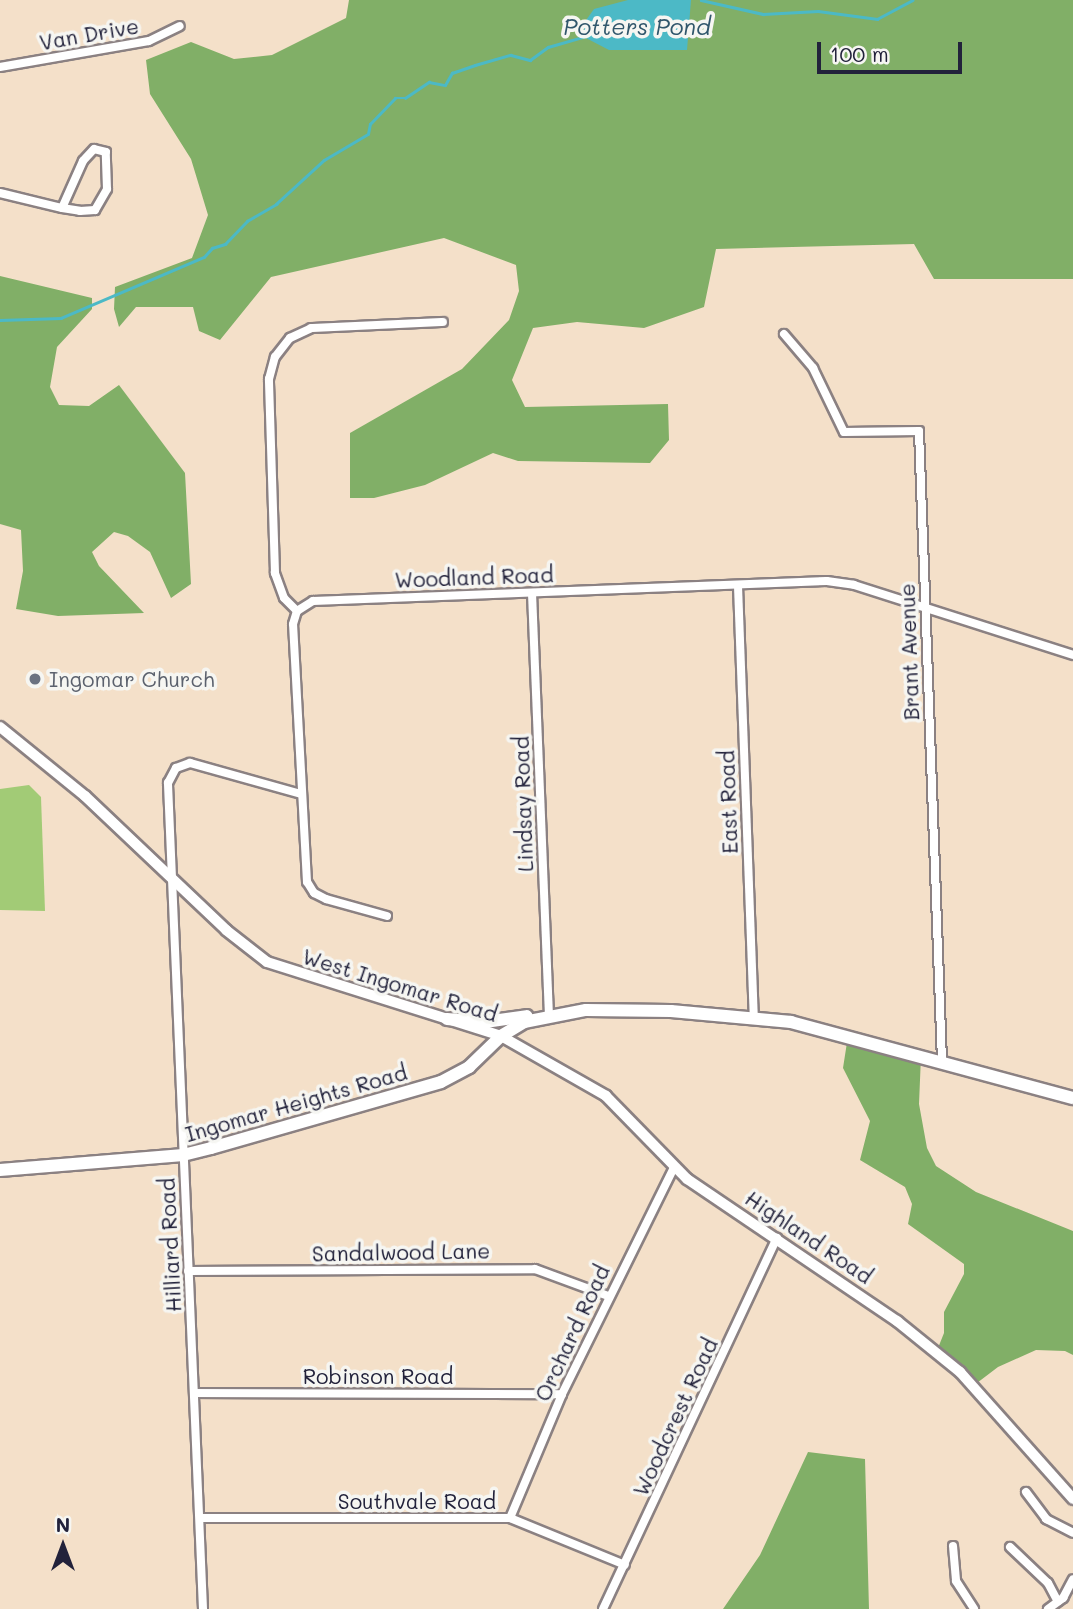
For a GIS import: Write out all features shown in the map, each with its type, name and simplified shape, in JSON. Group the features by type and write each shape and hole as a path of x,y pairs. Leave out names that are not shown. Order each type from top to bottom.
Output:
{"main road":[{"name":"West Ingomar Road","path":"501,1036 549,1014 626,1009 754,1017 812,1027 1073,1098"},
{"path":"447,1019 485,1022 549,1014"},
{"name":"Ingomar Heights Road","path":"0,1170 183,1155 441,1082 469,1067 501,1036"}],"street":[{"name":"Van Drive","path":"0,67 149,41 180,26"},
{"path":"0,193 62,208 89,212 100,205 107,189 106,152 94,149 83,161 62,208"},
{"path":"387,916 326,899 311,890 306,877 293,624 297,611 284,598 275,573 269,379 275,357 290,338 311,328 443,322"},
{"name":"Brant Avenue","path":"784,334 813,368 844,432 919,432 942,1061"},
{"name":"Woodland Road","path":"297,611 313,601 330,599 841,582 1073,655"},
{"name":"East Road","path":"738,586 754,1017"},
{"name":"Lindsay Road","path":"532,593 549,1014"},
{"name":"West Ingomar Road","path":"0,727 85,796 267,962 501,1036"},
{"path":"172,878 168,783 180,765 204,766 301,794"},
{"name":"Hilliard Road","path":"172,878 203,1609"},
{"name":"Highland Road","path":"501,1036 606,1096 627,1112 674,1167 897,1321 960,1372 1073,1499"},
{"name":"Orchard Road","path":"510,1518 562,1394 608,1296 674,1167"},
{"name":"Woodcrest Road","path":"603,1609 777,1238"},
{"name":"Sandalwood Lane","path":"188,1271 535,1269 608,1296"},
{"name":"Robinson Road","path":"194,1394 562,1394"},
{"path":"1026,1492 1046,1519 1073,1533"},
{"name":"Southvale Road","path":"200,1518 510,1518 625,1565"},
{"path":"953,1546 956,1581 974,1609"},
{"path":"1010,1547 1048,1583 1058,1602"},
{"path":"1048,1609 1058,1602 1073,1579"}],"green space":[{"path":"349,0 1073,0 1073,279 934,279 914,244 716,249 704,307 644,328 577,322 533,328 512,380 525,407 668,404 669,440 650,463 518,461 493,453 425,485 374,498 350,498 350,433 462,369 509,320 519,291 516,265 444,238 271,277 220,340 199,331 193,307 136,307 119,327 114,309 115,287 192,258 208,215 191,159 150,94 146,60 191,42 234,59 272,55 346,18"},
{"path":"0,276 92,298 92,309 57,347 50,387 59,405 89,406 119,385 185,473 191,584 171,598 150,552 128,536 114,532 92,552 99,566 144,613 58,616 16,609 23,571 21,530 0,524"},
{"path":"29,785 41,797 45,911 0,910 0,789"},
{"path":"848,1036 921,1056 919,1104 927,1148 936,1166 976,1192 1073,1231 1073,1355 1065,1351 1036,1350 998,1367 973,1386 936,1353 944,1333 944,1312 964,1274 964,1264 908,1224 912,1204 905,1187 860,1160 870,1121 843,1068"},
{"path":"808,1452 865,1459 869,1609 723,1609 760,1555"}],"water":[{"name":"Potters Pond","path":"628,0 691,0 687,50 609,50 584,37 584,23 594,9"}],"waterway":[{"path":"701,0 763,14 818,11 877,19 912,0"},
{"path":"0,320 61,318 204,257 212,248 225,244 247,221 276,204 324,160 368,134 370,124 395,98 405,98 429,82 445,85 452,73 475,65 511,55 530,60 548,47 584,37"}],"place":[{"name":"Ingomar Church","path":"35,679"}]}
